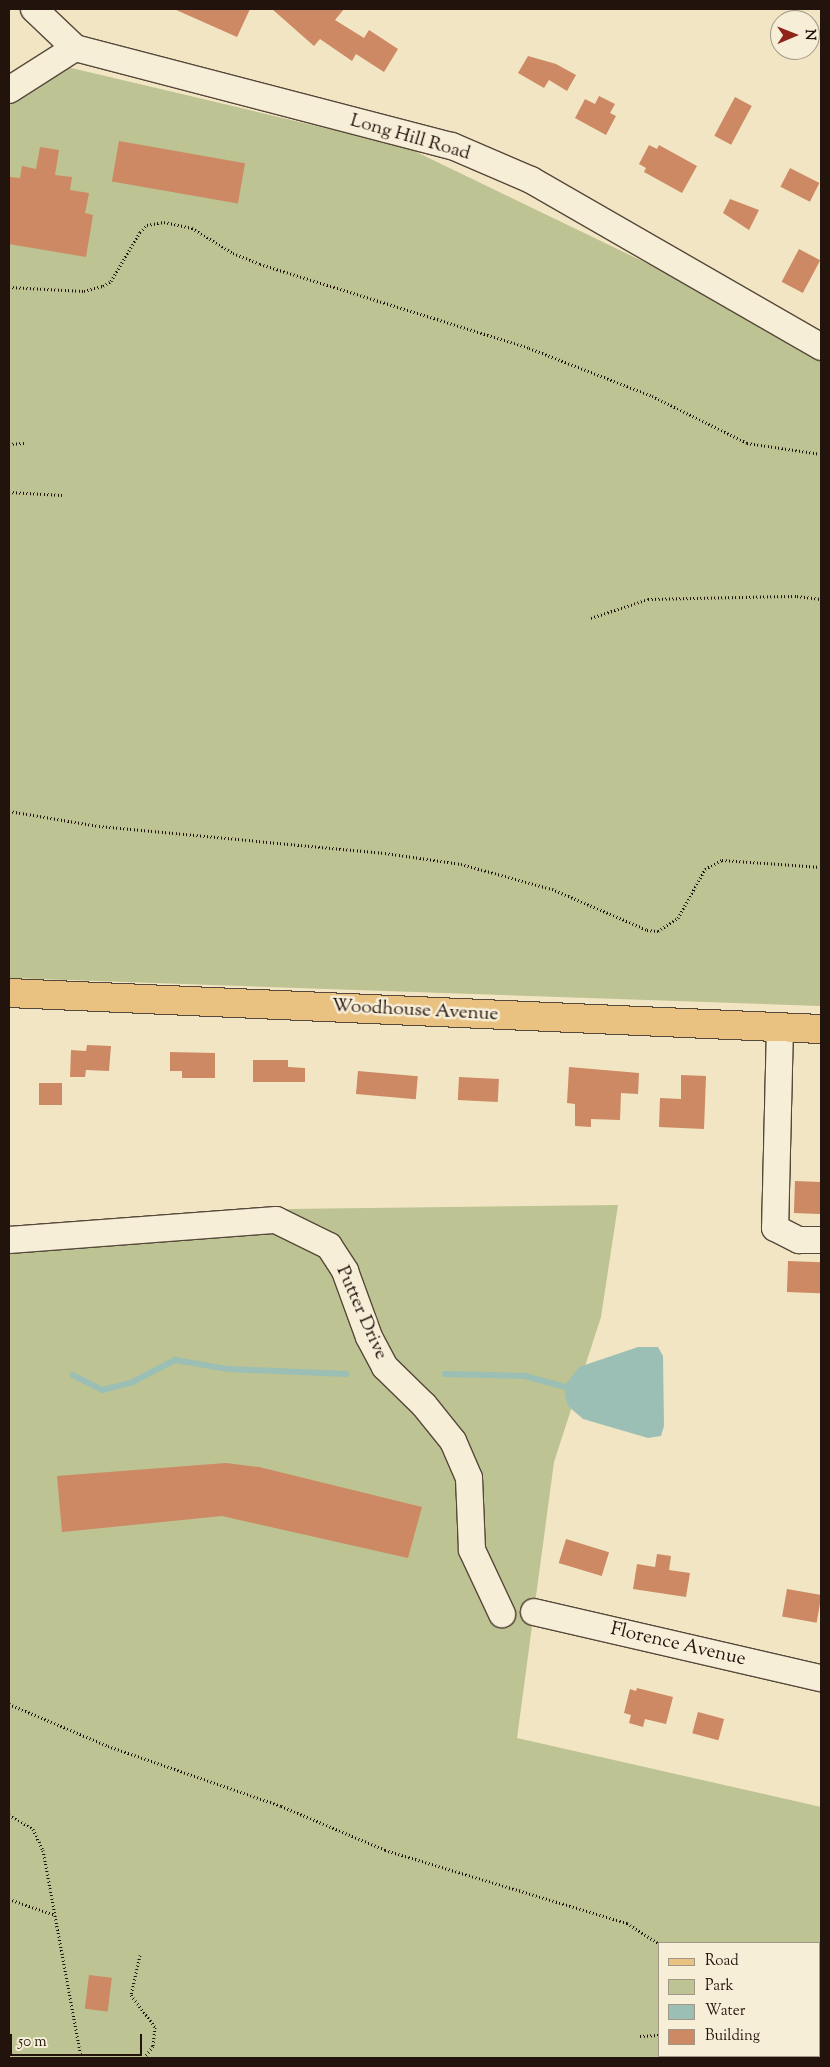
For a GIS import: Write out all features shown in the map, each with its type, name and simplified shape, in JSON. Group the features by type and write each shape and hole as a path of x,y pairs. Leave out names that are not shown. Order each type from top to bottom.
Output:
{"main road":[{"name":"Woodhouse Avenue","path":"9,993 821,1029"}],"street":[{"name":"Long Hill Road","path":"34,9 76,48 452,146 530,180 818,337"},
{"path":"9,90 76,48"},
{"path":"780,1027 775,1228 799,1240 821,1240"},
{"name":"Putter Drive","path":"9,1240 276,1220 329,1246 345,1271 369,1338 385,1367 424,1405 453,1441 469,1478 472,1550 502,1614"},
{"name":"Florence Avenue","path":"534,1612 821,1678"}],"path":[{"path":"9,287 84,291 103,286 111,281 140,232 147,225 164,222 192,228 232,253 260,264 529,348 652,396 747,443 821,454"},
{"path":"9,444 24,443"},
{"path":"9,492 62,495"},
{"path":"590,618 648,599 797,596 821,599"},
{"path":"9,811 99,826 366,851 461,864 552,889 652,931 668,927 678,918 705,870 722,860 821,867"},
{"path":"9,1704 108,1746 281,1806 385,1850 627,1923 658,1943"},
{"path":"9,1815 25,1822 38,1836 55,1915 81,2058"},
{"path":"9,1899 55,1915"},
{"path":"140,1955 131,1994 155,2027 153,2046 144,2058"},
{"path":"640,2036 658,2035"}],"green space":[{"path":"67,67 406,147 665,272 821,362 821,1006 9,978 9,103"},
{"path":"618,1205 601,1317 554,1462 517,1738 821,1807 821,2058 9,2058 9,1228 288,1209"}],"water":[{"path":"638,1347 658,1347 663,1356 664,1426 661,1436 648,1438 583,1419 568,1406 565,1395 566,1384 579,1367"}],"building":[{"path":"174,9 250,9 237,37"},
{"path":"272,9 344,9 335,20 364,38 369,30 398,49 384,72 356,54 352,61 320,39 314,46"},
{"path":"528,56 556,64 576,75 567,91 549,80 544,88 518,73"},
{"path":"599,96 615,104 610,113 616,116 606,135 575,118 585,99 595,104"},
{"path":"735,97 752,106 731,145 714,136"},
{"path":"119,141 245,163 238,204 112,181"},
{"path":"649,145 657,149 659,145 697,166 682,193 644,172 646,168 639,164"},
{"path":"40,147 59,150 55,175 72,177 70,190 89,193 85,213 93,215 86,257 9,244 9,177 20,178 22,166 36,169"},
{"path":"790,168 819,183 810,202 780,187"},
{"path":"730,199 759,210 749,230 723,213"},
{"path":"799,249 820,260 803,293 782,282"},
{"path":"87,1045 111,1046 109,1071 86,1070 85,1077 70,1077 71,1050 86,1051"},
{"path":"170,1052 215,1053 215,1078 182,1078 182,1071 170,1071"},
{"path":"253,1060 288,1060 288,1067 305,1068 305,1082 253,1082"},
{"path":"569,1067 639,1073 638,1094 621,1093 620,1120 591,1119 591,1127 575,1126 575,1104 567,1103"},
{"path":"358,1071 418,1076 416,1099 356,1094"},
{"path":"681,1075 706,1076 704,1129 659,1127 660,1098 681,1099"},
{"path":"459,1077 499,1079 498,1102 458,1100"},
{"path":"39,1083 62,1083 62,1105 39,1105"},
{"path":"795,1181 821,1182 820,1214 794,1213"},
{"path":"788,1261 821,1262 820,1293 787,1292"},
{"path":"226,1463 259,1467 422,1507 408,1558 222,1516 62,1532 57,1476"},
{"path":"566,1539 609,1552 602,1576 559,1563"},
{"path":"657,1554 671,1556 669,1570 690,1573 686,1597 633,1589 637,1564 655,1567"},
{"path":"787,1589 821,1595 817,1623 782,1617"},
{"path":"637,1688 673,1697 666,1724 645,1719 643,1727 629,1723 631,1715 624,1713 630,1689 636,1691"},
{"path":"698,1712 724,1719 718,1740 692,1733"},
{"path":"89,1975 112,1978 108,2012 85,2009"}],"waterway":[{"path":"73,1375 102,1390 131,1383 175,1360 228,1369 346,1374"},
{"path":"445,1374 525,1376 566,1387"}]}
